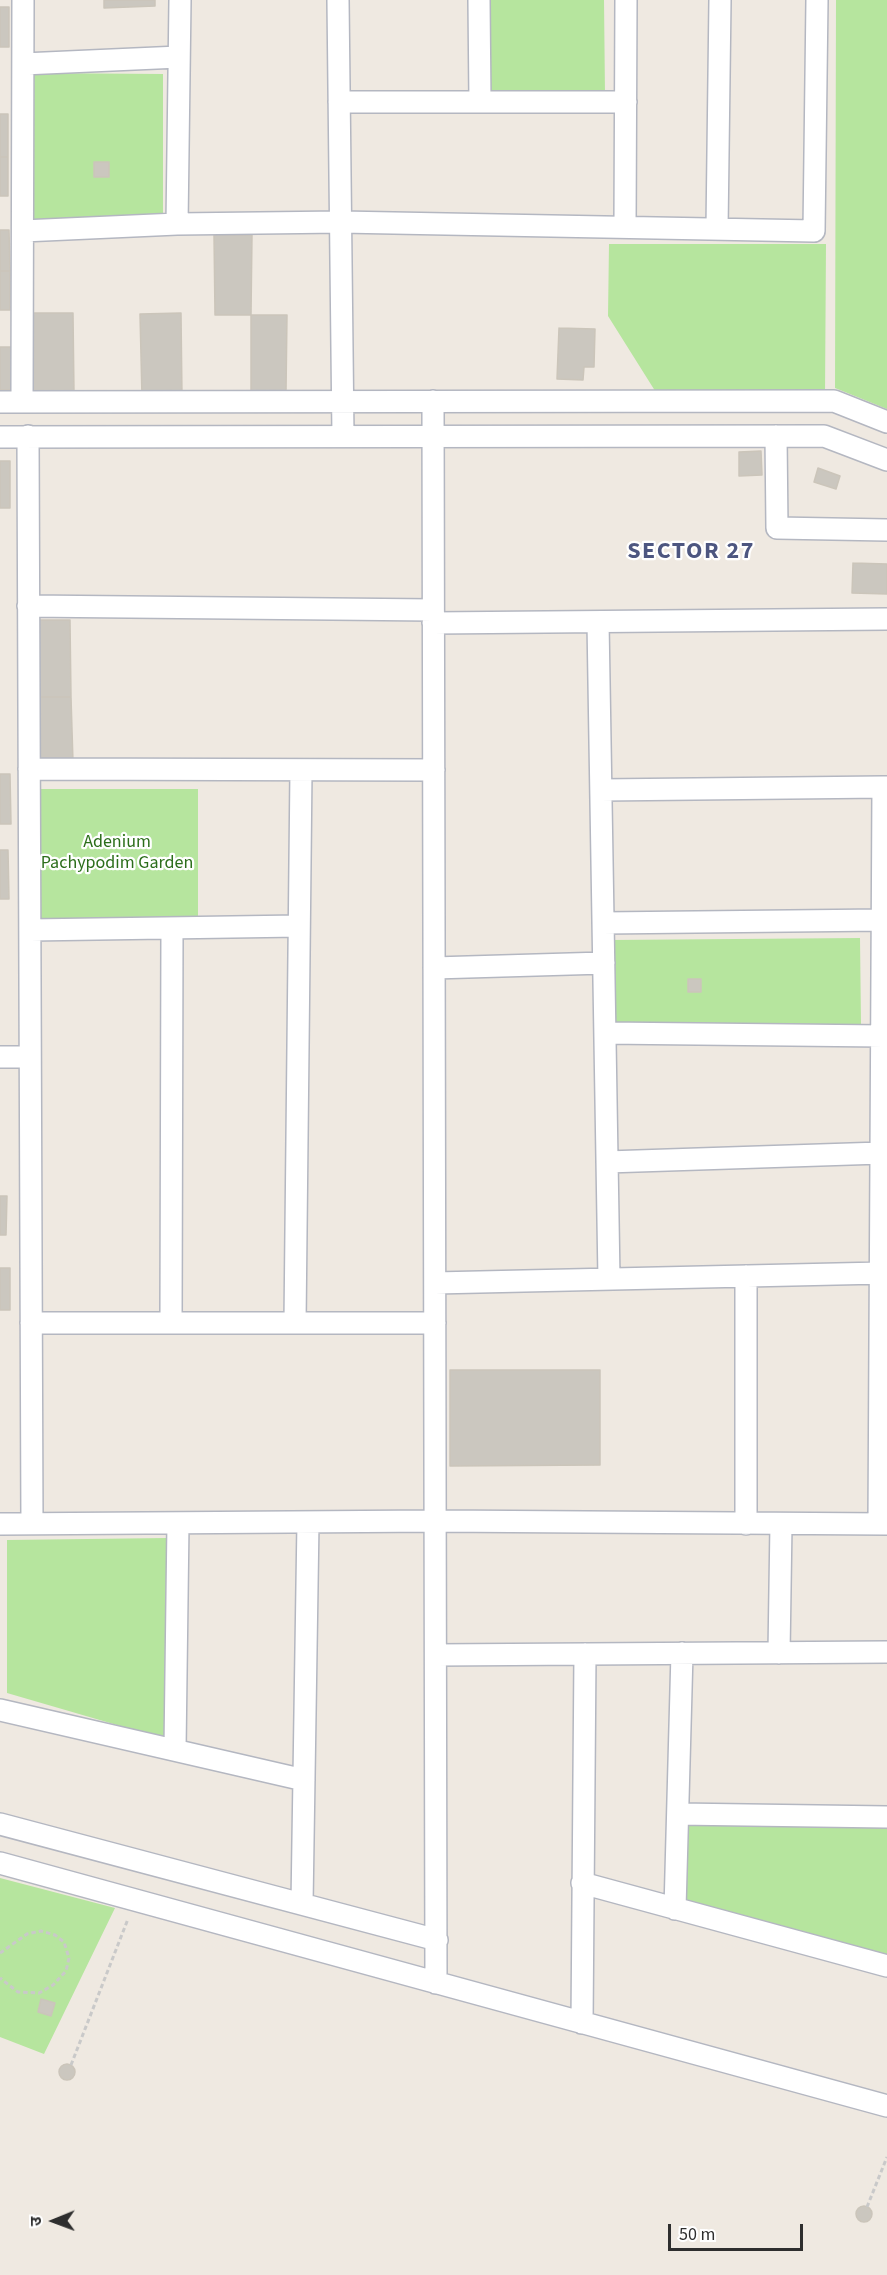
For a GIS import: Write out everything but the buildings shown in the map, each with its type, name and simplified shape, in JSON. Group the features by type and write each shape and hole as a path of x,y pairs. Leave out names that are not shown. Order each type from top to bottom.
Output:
{"street":[{"path":"22,402 23,0"},
{"path":"177,224 180,0"},
{"path":"338,0 343,436"},
{"path":"479,0 480,102"},
{"path":"625,227 626,0"},
{"path":"717,230 720,0"},
{"path":"23,231 177,224 340,222 814,231 817,0"},
{"path":"23,64 179,57"},
{"path":"339,102 626,102"},
{"path":"433,401 436,1983"},
{"path":"0,402 834,401 887,422"},
{"path":"0,436 824,436 887,460"},
{"path":"28,436 32,1524"},
{"path":"776,436 777,528 887,530"},
{"path":"28,606 598,622 887,619"},
{"path":"598,622 609,1279"},
{"path":"29,769 434,770"},
{"path":"295,1323 301,770"},
{"path":"0,1524 436,1521 883,1524 880,1273 884,1185 881,1153 885,787 601,790"},
{"path":"603,923 882,920"},
{"path":"30,930 299,926"},
{"path":"171,1323 172,928"},
{"path":"434,968 604,963"},
{"path":"605,1033 883,1036"},
{"path":"0,1057 30,1057"},
{"path":"607,1162 881,1153"},
{"path":"435,1282 880,1273"},
{"path":"746,1276 746,1524"},
{"path":"31,1323 435,1323"},
{"path":"302,1904 308,1522"},
{"path":"175,1749 178,1523"},
{"path":"779,1653 781,1524"},
{"path":"436,1654 887,1652"},
{"path":"675,1909 682,1653"},
{"path":"582,2023 585,1654"},
{"path":"0,1710 304,1780"},
{"path":"678,1814 887,1817"},
{"path":"0,1824 437,1940"},
{"path":"0,1863 887,2106"},
{"path":"582,1883 887,1966"}],"path":[{"path":"71,2065 135,1900"},
{"path":"0,1953 27,1934 41,1931 55,1935 64,1942 69,1958 66,1971 54,1985 39,1993 18,1992 0,1978"},
{"path":"867,2207 887,2157"}],"green space":[{"path":"488,0 604,0 605,95 489,97"},
{"path":"836,0 887,0 887,409 835,388"},
{"path":"29,73 163,74 163,219 29,219"},
{"path":"609,244 826,244 825,394 657,394 608,316"},
{"name":"Adenium Pachypodim Garden","path":"36,789 198,789 198,918 37,918"},
{"path":"860,938 861,1025 611,1027 611,940"},
{"path":"167,1538 165,1739 7,1693 7,1540"},
{"path":"688,1823 887,1827 887,1960 685,1904"},
{"path":"0,1878 115,1908 44,2054 0,2037"}],"district":[{"name":"SECTOR 27","path":"691,553"}]}
